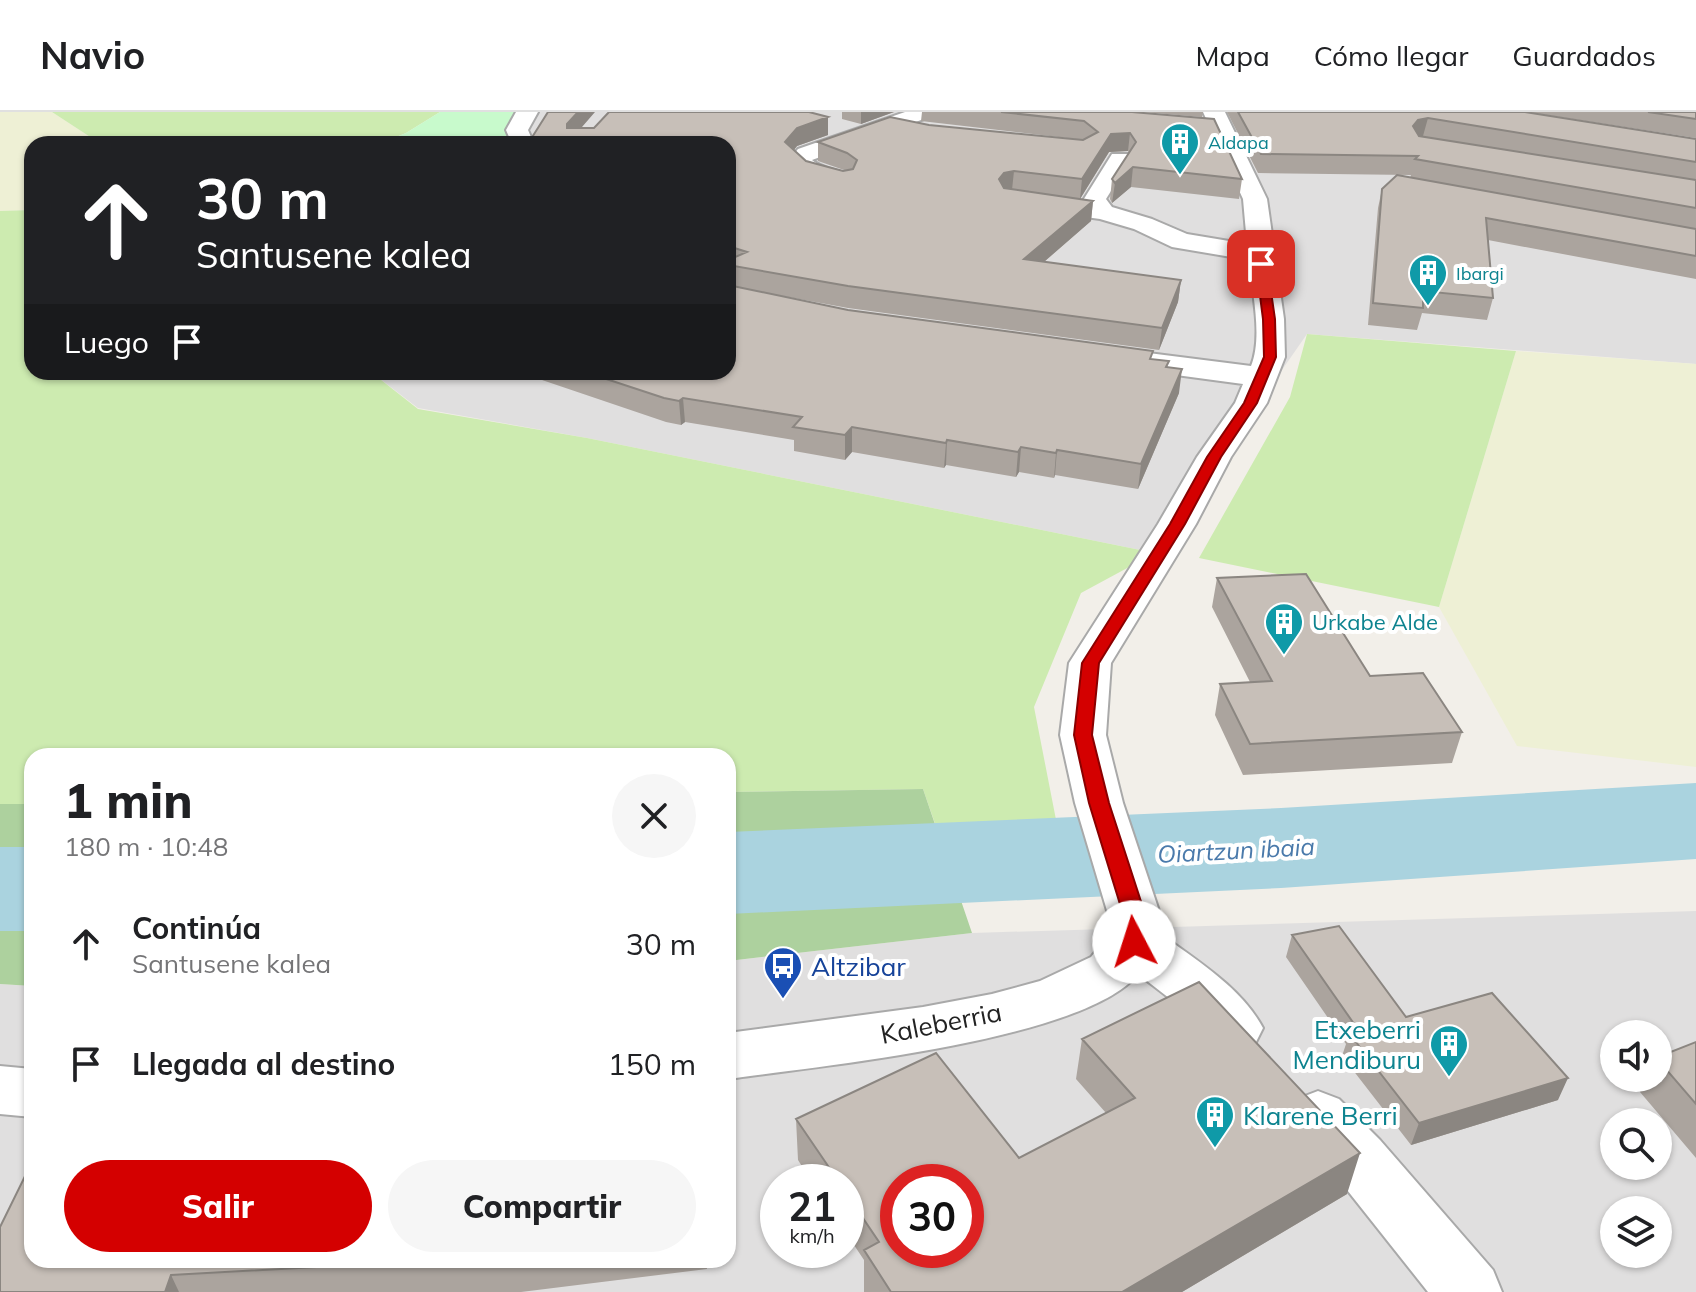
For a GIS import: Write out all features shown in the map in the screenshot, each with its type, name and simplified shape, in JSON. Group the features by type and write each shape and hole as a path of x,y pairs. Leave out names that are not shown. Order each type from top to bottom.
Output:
{"street":[{"path":"520,136 517,130 527,112"},
{"path":"1191,127 1217,120 1255,199 1269,319 1270,357 1251,403 1214,457 1177,524 1090,663 1083,735 1099,803 1134,914 1134,942 1203,995 1281,1076 1358,1158 1469,1292"},
{"path":"843,181 811,171 799,161 806,154 889,125 927,122"},
{"path":"817,123 863,134"},
{"path":"1103,212 1093,200 1120,159"},
{"path":"1012,200 1103,212 1143,224 1181,241 1260,254"},
{"path":"1081,353 1261,377"},
{"name":"Kaleberria","path":"736,1055 923,1029 992,1016 1056,998 1110,971 1134,942"},
{"path":"0,1090 24,1092"}],"shaded area":[{"path":"522,112 1696,112 1696,364 1307,334 1155,553 587,438 418,408 381,380 736,380 736,136 506,136"},
{"path":"1696,911 1696,1292 0,1292 0,984 24,986 24,1268 736,1268 736,960 972,933"}],"green space":[{"path":"0,112 52,112 89,136 24,136 24,210 0,211"},
{"path":"52,112 440,112 399,136 89,136"},
{"path":"440,112 518,112 506,136 399,136"},
{"path":"24,210 24,380 381,380 418,409 587,438 1155,553 1081,593 1034,707 1058,830 939,835 923,789 736,792 736,748 24,748 24,804 0,804 0,211"},
{"path":"1307,334 1516,351 1439,607 1199,558 1290,397"},
{"path":"1516,351 1696,364 1696,767 1517,746 1439,607"},
{"path":"923,789 972,933 736,960 736,792"},
{"path":"0,804 24,804 24,986 0,984"}],"building":[{"path":"548,112 578,112 567,128 594,128 609,112 809,112 828,117 797,128 785,142 806,161 843,171 853,169 857,160 818,142 890,117 929,125 1083,140 1098,132 1084,121 1001,112 1132,112 1214,119 1242,179 1133,167 1115,183 1112,179 1136,142 1130,133 1111,134 1082,179 1014,171 1004,173 999,179 1004,188 1093,201 1024,259 1181,280 1162,328 848,286 736,266 736,257 747,252 736,249 736,136 533,136"},
{"path":"1238,112 1525,112 1696,139 1696,162 1428,118 1418,120 1413,126 1419,136 1696,180 1696,208 1415,159 1418,156 1261,154"},
{"path":"1648,112 1696,112 1696,119"},
{"path":"1397,175 1696,229 1696,256 1486,218 1493,298 1423,291 1423,308 1373,303 1382,189"},
{"path":"736,287 848,310 1153,351 1150,359 1169,361 1166,367 1182,369 1141,464 1057,450 1056,453 1021,447 1018,452 947,440 946,443 852,427 845,435 793,427 802,417 683,398 679,401 609,380 736,380"},
{"name":"Urkabe Alde","path":"1306,574 1370,676 1423,673 1462,732 1250,744 1220,684 1272,681 1217,578"},
{"path":"1339,926 1406,1017 1492,993 1568,1078 1419,1123 1349,1033 1359,1031 1292,935"},
{"name":"Klarene Berri","path":"1199,982 1360,1153 1122,1292 891,1292 864,1250 879,1242 864,1220 864,1164 827,1164 796,1119 936,1053 1019,1158 1135,1098 1082,1039"},
{"path":"1696,1042 1696,1104 1672,1076 1672,1051"},
{"path":"24,1178 24,1268 297,1268 171,1275 165,1292 0,1292 0,1227"}],"waterway":[{"name":"Oiartzun ibaia","path":"736,873 1281,848 1696,821"},
{"name":"Oiartzun ibaia","path":"0,889 24,889"}],"place":[{"name":"Aldapa","path":"1180,176"},
{"name":"Ibargi","path":"1428,307"},
{"name":"Urkabe Alde","path":"1284,656"},
{"name":"Altzibar","path":"783,1000"},
{"name":"Etxeberri Mendiburu","path":"1449,1078"},
{"name":"Klarene Berri","path":"1215,1149"}],"route":[{"path":"1134,942 1134,914 1099,803 1083,735 1090,663 1177,524 1214,457 1251,403 1270,357 1269,319 1261,264"}]}
